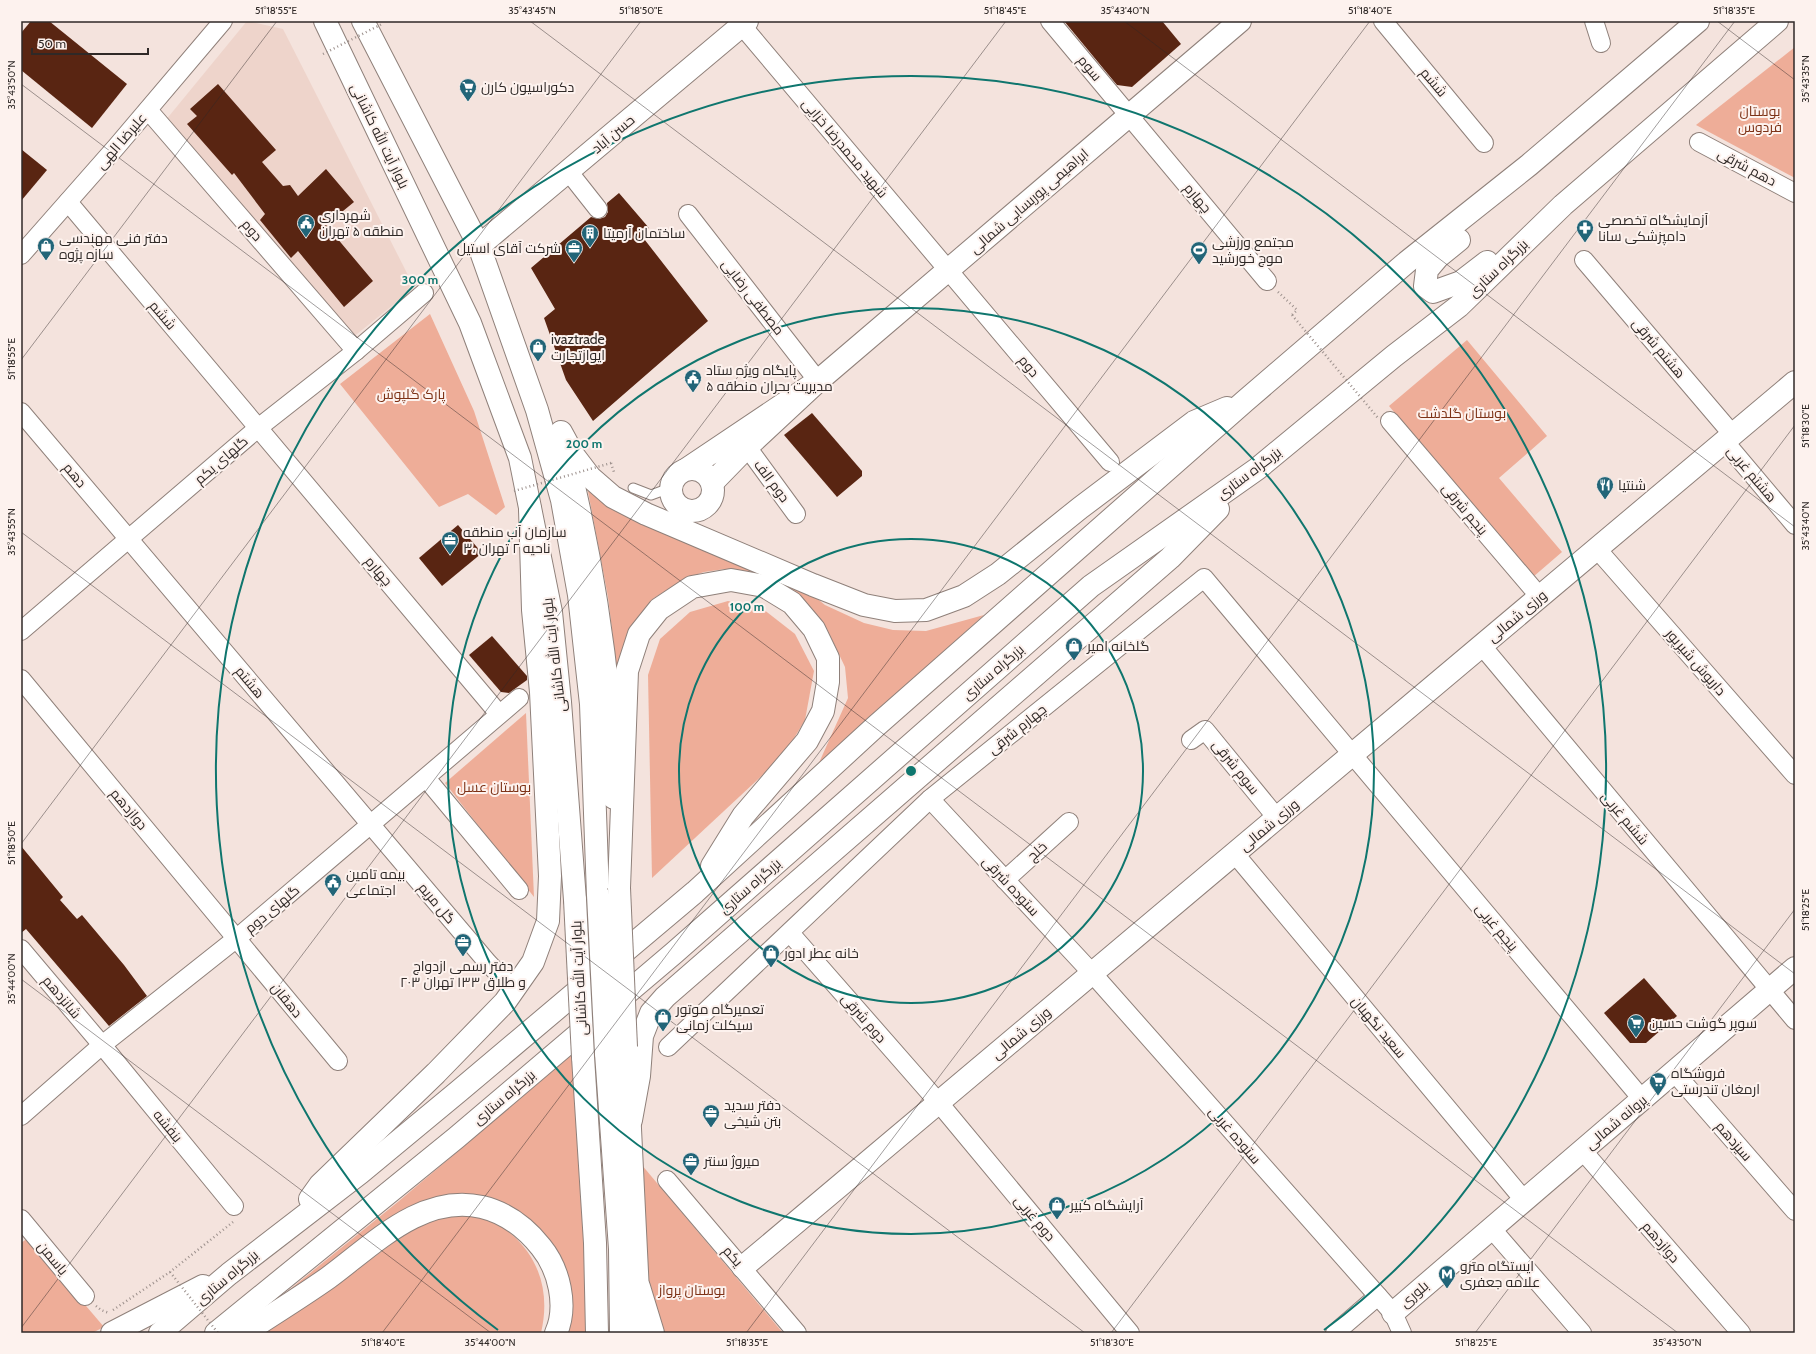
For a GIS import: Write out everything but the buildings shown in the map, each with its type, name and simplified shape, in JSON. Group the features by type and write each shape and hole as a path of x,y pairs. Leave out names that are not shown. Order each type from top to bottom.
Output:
{"main road":[{"name":"بلوار آیت الله کاشانی","path":"325,21 470,323 520,458 551,612 560,702 575,900 594,1243 597,1333"},
{"name":"ابراهیمی پوربسابی شمالی","path":"712,483 747,447 818,381 1240,21"},
{"name":"بزرگراه ستاری","path":"160,1333 229,1274 360,1172 454,1096 695,892 876,726 1245,401 1408,262 1529,166 1698,21"},
{"name":"بزرگراه ستاری","path":"217,1333 456,1138 674,953 1091,586 1257,469 1394,356 1459,306 1563,205 1777,21"},
{"name":"بلوار آیت الله کاشانی","path":"372,22 479,246 537,410 562,500 579,595 591,704 598,895 616,1050 621,1333"},
{"name":"حسن آباد","path":"479,246 742,22"},
{"path":"1529,166 1494,212 1438,257 1427,270 1425,286 1433,292 1461,282 1513,239 1563,205"},
{"name":"ابراهیمی پوربسابی شمالی","path":"687,469 818,381"},
{"name":"ورزی شمالی","path":"743,1268 1795,382"},
{"path":"537,410 560,432 574,456 590,477 613,497 646,514 864,605 895,611 926,610 964,596 998,574 1080,508 1194,422 1245,401"},
{"path":"560,432 576,493 594,592 604,659 609,702 619,888"},
{"path":"693,468 705,473 712,483 713,490 709,503 698,510 691,511 678,506 671,495 670,488 675,476 687,469 693,468"},
{"path":"631,1120 639,1076 642,1036 651,1013 665,997 1170,558 1257,469"},
{"path":"286,1229 320,1185 436,1073 514,990 533,962 548,921 550,876 541,692 533,610 530,509"},
{"path":"640,1333 631,1120 616,1050 619,888 627,671 639,634 659,609 692,587 731,580 764,586 792,603 814,629 828,658 828,682 823,711 807,741 743,816 695,892"},
{"name":"پروانه شمالی","path":"1491,1228 1795,968"},
{"path":"244,1333 327,1279 397,1227 415,1216 437,1207 457,1204 494,1210 513,1219 530,1234 546,1252 556,1272 560,1290 561,1310 556,1333"},
{"name":"بلوری","path":"1401,1327 1491,1228"},
{"path":"112,1333 229,1274"},
{"path":"639,1286 653,1333"}],"street":[{"name":"سوم","path":"1050,21 1129,116"},
{"name":"ششم","path":"1383,21 1484,143"},
{"path":"1594,21 1601,43"},
{"name":"علیرضا الهی","path":"21,255 223,22"},
{"name":"شهید محمدرضا خزایی","path":"742,22 948,270"},
{"name":"دوم","path":"148,110 356,351"},
{"name":"چهارم","path":"1129,116 1267,281"},
{"name":"دهم شرقی","path":"1699,142 1795,193"},
{"path":"568,171 598,209"},
{"name":"ششم","path":"68,202 258,428"},
{"name":"مصطفی رضایی","path":"688,214 818,381"},
{"name":"هشتم شرقی","path":"1584,260 1729,438"},
{"name":"دوم","path":"948,270 1110,462"},
{"name":"گلهای یکم","path":"21,631 258,428 356,351 424,293"},
{"name":"دهم","path":"21,412 129,539"},
{"name":"پنجم شرقی","path":"1384,419 1540,597"},
{"name":"چهارم","path":"258,428 499,714"},
{"name":"هشتم غربی","path":"1729,438 1795,525"},
{"name":"دوم الف","path":"747,447 796,514"},
{"name":"هشتم","path":"129,539 372,825"},
{"name":"داریوش شیرپور","path":"1597,549 1795,775"},
{"name":"چهارم شرقی","path":"668,1047 930,799 1204,578 1353,754"},
{"name":"ششم غربی","path":"1482,646 1795,1020"},
{"name":"دوازدهم","path":"21,679 237,938"},
{"name":"گلهای دوم","path":"21,1116 102,1045 237,938 372,825 519,698"},
{"name":"سوم شرقی","path":"1192,740 1205,730 1277,818"},
{"name":"پنجم غربی","path":"1353,754 1642,1099"},
{"path":"426,778 519,890"},
{"name":"ستوده شرقی","path":"930,799 1092,973"},
{"name":"خلج","path":"1005,880 1069,822"},
{"name":"گل مریم","path":"372,825 488,963 514,990"},
{"name":"سعید نگهبان","path":"1234,854 1524,1200"},
{"name":"دوم شرقی","path":"790,933 939,1103"},
{"name":"دهقان","path":"237,938 338,1061"},
{"name":"شانزدهم","path":"21,949 102,1045"},
{"name":"ستوده غربی","path":"1092,973 1378,1296 1401,1327"},
{"name":"بنفشه","path":"102,1045 234,1206"},
{"name":"سیزدهم","path":"1674,1072 1795,1211"},
{"name":"دوم غربی","path":"939,1103 1130,1333"},
{"name":"دوازدهم","path":"1582,1150 1741,1333"},
{"name":"یکم","path":"667,1180 797,1333"},
{"name":"یاسمن","path":"21,1219 85,1296"},
{"path":"1491,1228 1582,1333"},
{"path":"1335,1333 1378,1296"}],"lane":[{"path":"633,488 651,495 670,488"}],"path":[{"path":"324,54 372,22"},
{"path":"1267,281 1297,310 1292,315 1384,419"},
{"path":"514,491 611,463"},
{"path":"85,1296 101,1310 108,1313 170,1272 242,1216 234,1206"},
{"path":"170,1272 217,1333"}],"shaded area":[{"path":"247,21 283,29 412,283 403,297 352,338 165,121"}],"green space":[{"name":"بوستان فردوس","path":"1795,47 1795,178 1696,125"},
{"name":"پارک گلپوش","path":"430,314 474,411 505,507 496,515 468,494 439,507 340,384"},
{"name":"بوستان گلدشت","path":"1467,340 1547,436 1499,478 1562,552 1533,577 1389,406"},
{"path":"587,486 804,588 825,605 864,623 893,630 926,631 984,615 818,765 848,698 845,667 827,629 806,603 743,574 725,569 704,572 686,578 654,598 640,615 618,679 608,597"},
{"path":"728,601 763,609 795,634 814,671 805,720 784,755 652,878 648,675 660,639 690,612"},
{"name":"بوستان عسل","path":"526,713 534,897 445,783"},
{"path":"574,1053 590,1333 565,1333 553,1250 456,1197 252,1320 399,1201"},
{"name":"بوستان پرواز","path":"641,1164 783,1333 661,1333 647,1286"},
{"path":"453,1214 472,1215 495,1221 521,1243 536,1266 540,1278 544,1305 544,1319 541,1333 257,1333 334,1287 413,1228"},
{"path":"28,1238 104,1327 92,1333 21,1333 21,1243"}],"place":[{"name":"دکوراسیون کارن","path":"468,102"},
{"name":"شهرداری منطقه ۵ تهران","path":"306,238"},
{"name":"آزمایشگاه تخصصی دامپزشکی سانا","path":"1585,243"},
{"name":"ساختمان آرمیتا","path":"590,248"},
{"name":"دفتر فنی مهندسی سازه پژوه","path":"46,261"},
{"name":"شرکت آقای استیل","path":"574,263"},
{"name":"مجتمع ورزشی موج خورشید","path":"1199,265"},
{"name":"ivaztrade ایوازتجارت","path":"538,362"},
{"name":"پایگاه ویژه ستاد مدیریت بحران منطقه ۵","path":"693,393"},
{"name":"شنتیا","path":"1605,500"},
{"name":"سازمان آب منطقه ۳، ناحیه ۲ تهران","path":"450,555"},
{"name":"گلخانه امیر","path":"1074,661"},
{"name":"بیمه تامین اجتماعی","path":"333,897"},
{"name":"دفتر رسمی ازدواج ۲۰۳ و طلاق ۱۳۳ تهران","path":"463,957"},
{"name":"خانه عطر ادور","path":"771,968"},
{"name":"تعمیرگاه موتور سیکلت زمانی","path":"663,1032"},
{"name":"سوپر گوشت حسین","path":"1636,1038"},
{"name":"فروشگاه ارمغان تندرستی","path":"1658,1096"},
{"name":"دفتر سدید بتن شیخی","path":"711,1128"},
{"name":"میروژ سنتر","path":"691,1176"},
{"name":"آرایشگاه کبیر","path":"1057,1220"},
{"name":"ایستگاه مترو علامه جعفری","path":"1447,1289"}]}
